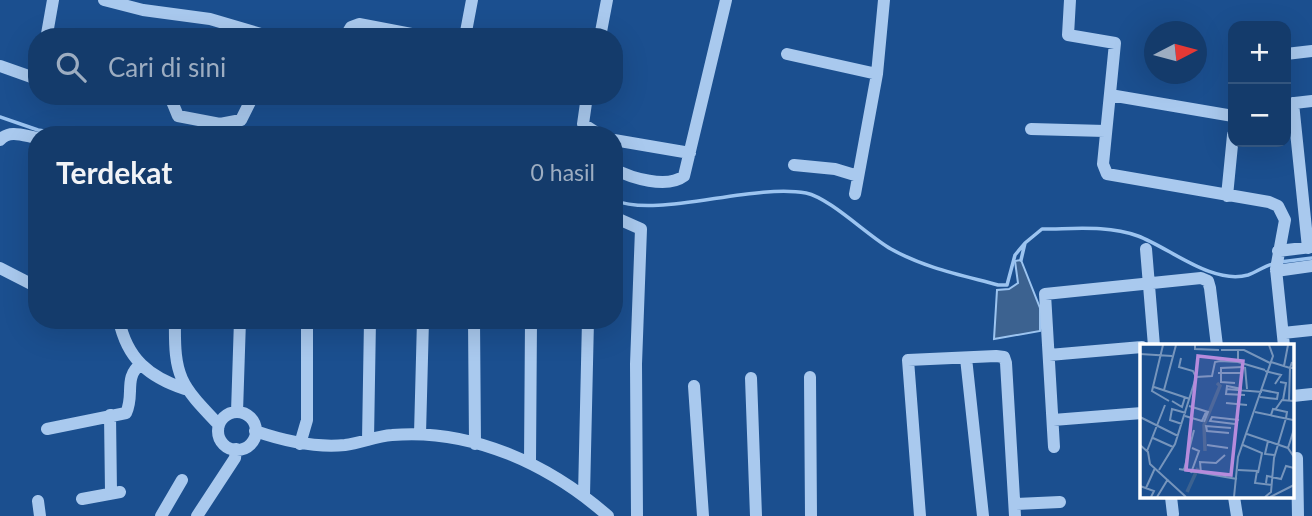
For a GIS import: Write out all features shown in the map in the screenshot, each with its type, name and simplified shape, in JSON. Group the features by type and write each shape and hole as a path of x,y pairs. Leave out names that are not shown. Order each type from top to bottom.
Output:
{"street":[{"path":"48,28 53,0"},
{"path":"104,0 143,10 209,19 240,28"},
{"path":"467,28 472,0"},
{"path":"602,28 607,0"},
{"path":"623,173 633,178 679,180 684,176 726,0"},
{"path":"855,194 877,74 884,0"},
{"path":"1070,0 1068,35 1115,42 1102,164 1107,174 1279,206 1285,220 1277,262 1283,340 1312,330"},
{"path":"350,28 359,24 380,28"},
{"path":"1291,53 1312,51"},
{"path":"787,54 877,74"},
{"path":"0,66 28,76"},
{"path":"1110,95 1228,115"},
{"path":"1291,104 1312,101"},
{"path":"174,105 178,116 220,124 241,120 248,105"},
{"path":"586,105 583,124 586,126"},
{"path":"1277,262 1310,247 1291,111"},
{"path":"1031,129 1105,131"},
{"path":"0,140 5,134 28,136"},
{"path":"623,142 690,153"},
{"path":"1227,196 1232,147"},
{"path":"794,165 835,169 858,176"},
{"path":"623,221 641,228 636,364 637,516"},
{"path":"1146,249 1153,344"},
{"path":"1277,262 1312,266"},
{"path":"0,268 28,282"},
{"path":"1054,447 1045,294 1202,278 1208,281 1217,344"},
{"path":"122,329 129,349 141,364 159,380 185,389"},
{"path":"176,329 175,356 185,389 219,425"},
{"path":"237,412 240,329"},
{"path":"300,443 307,420 307,329"},
{"path":"368,440 370,329"},
{"path":"420,434 423,329"},
{"path":"474,329 475,444"},
{"path":"530,462 531,329"},
{"path":"584,495 588,329"},
{"path":"1049,355 1140,347"},
{"path":"920,516 908,360 996,356 1006,360 1015,510 1060,502"},
{"path":"967,358 983,516"},
{"path":"47,429 126,412 130,379 133,370 141,364"},
{"path":"810,377 811,516"},
{"path":"751,378 756,516"},
{"path":"694,386 703,516"},
{"path":"1294,396 1312,394"},
{"path":"237,412 248,416 255,431 252,442 231,448 219,436 219,425 226,415 237,412"},
{"path":"1053,420 1140,413"},
{"path":"82,499 116,492 110,415"},
{"path":"255,431 300,443 346,445 390,435 420,434 475,444 530,462 584,495 608,516"},
{"path":"197,516 218,481 231,448"},
{"path":"1298,516 1295,456 1312,457"},
{"path":"161,516 182,480"},
{"path":"1171,498 1173,514"},
{"path":"1234,498 1237,516"},
{"path":"38,501 40,516"}],"water":[{"path":"1021,260 1040,308 1040,331 994,339 997,290 1009,289 1018,283 1015,261"}],"waterway":[{"path":"0,117 28,127"},
{"path":"623,202 654,206 759,193 806,193 837,209 904,256 998,285 1007,285 1015,255 1025,243"},
{"path":"1021,260 1025,243 1042,229 1090,228 1138,236 1220,275 1248,275 1273,264"},
{"path":"1280,262 1312,258"}]}
